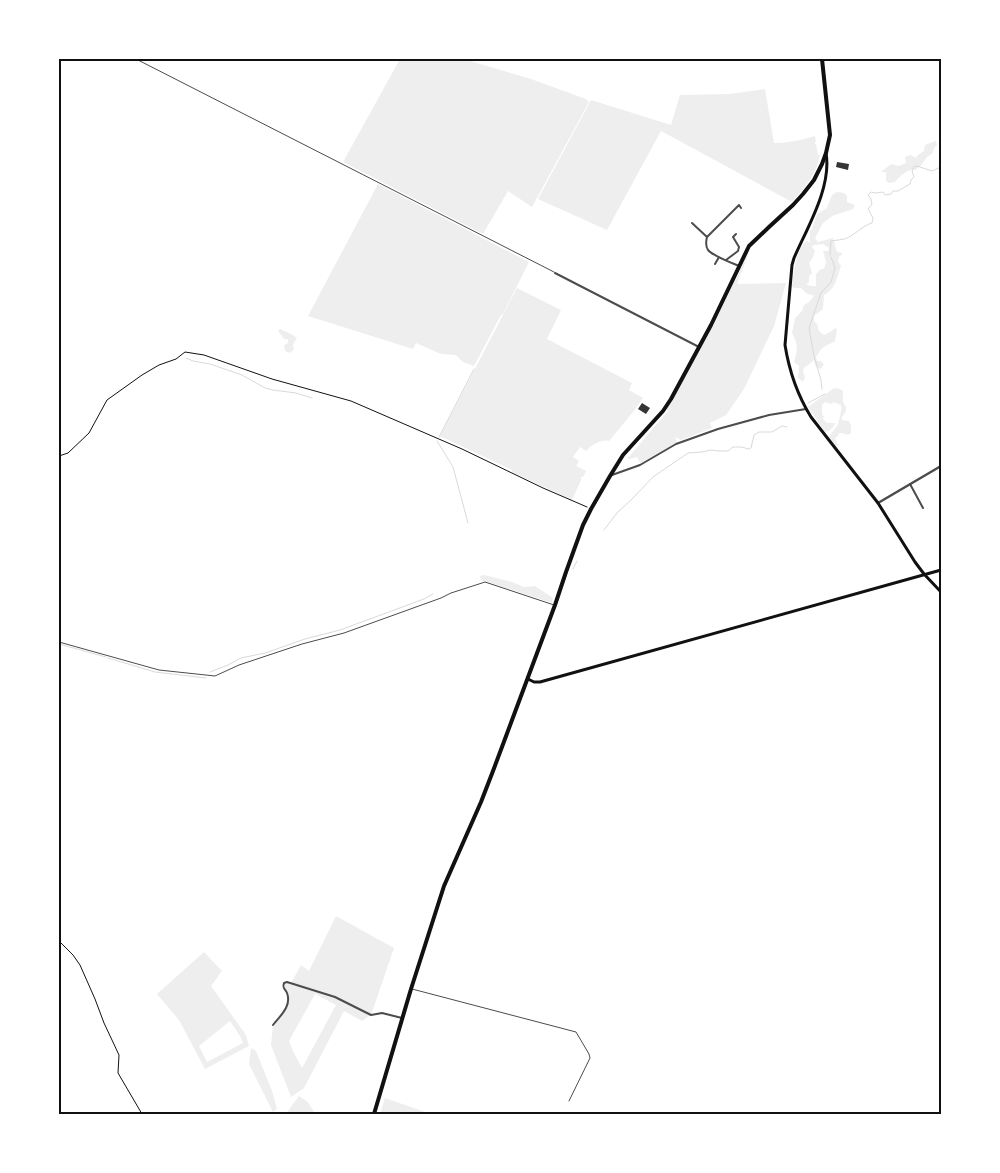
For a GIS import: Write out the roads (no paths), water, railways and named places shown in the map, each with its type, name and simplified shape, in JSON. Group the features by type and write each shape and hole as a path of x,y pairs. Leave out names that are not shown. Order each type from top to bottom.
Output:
{"highway":[{"path":"374,1114 444,886 481,802 528,679 572,555 591,509 624,456 671,399 724,301 749,246 803,194 814,180 826,153 830,135 822,59"}],"main road":[{"path":"826,153 826,179 822,195 794,258 787,314 786,355 806,409 878,503 924,574 941,592"},
{"path":"528,679 540,682 941,570"}],"street":[{"path":"739,266 708,250 706,243 707,237 739,205 741,208"},
{"path":"692,223 707,237"},
{"path":"726,260 738,251 739,247 733,237"},
{"path":"716,264 720,257"},
{"path":"555,273 699,347"},
{"path":"610,476 640,465 676,444 718,429 769,415 806,409"},
{"path":"878,503 941,466"},
{"path":"910,484 923,508"},
{"path":"273,1025 288,1001 287,992 283,989 284,983 287,982 335,997 371,1015 382,1013 402,1018"}],"lane":[{"path":"136,59 555,273"},
{"path":"59,642 159,670 215,676 239,665 344,632 485,582 555,605"},
{"path":"411,989 576,1032 590,1058 569,1101"}],"waterway":[{"path":"830,255 831,241 847,238 872,223 873,218 868,209 872,204 868,195 871,192 883,192 885,195 891,194 893,191 898,191 910,184 914,177 912,171 914,167 917,166 932,171 939,168 941,162"},
{"path":"822,389 809,328 821,293 831,282 835,268 831,257"},
{"path":"186,358 242,375 265,388 296,393 312,398"},
{"path":"439,437 474,369"},
{"path":"808,403 825,394"},
{"path":"604,530 617,513 653,477 688,453 711,450 728,451 733,447 749,449 751,448 754,435 759,432 772,432 782,426 787,427"},
{"path":"437,441 453,467 468,523"},
{"path":"573,569 577,561"},
{"path":"210,672 241,658 265,653 305,639 340,630 433,594"},
{"path":"59,644 106,657"},
{"path":"108,658 155,672 206,678"}]}
